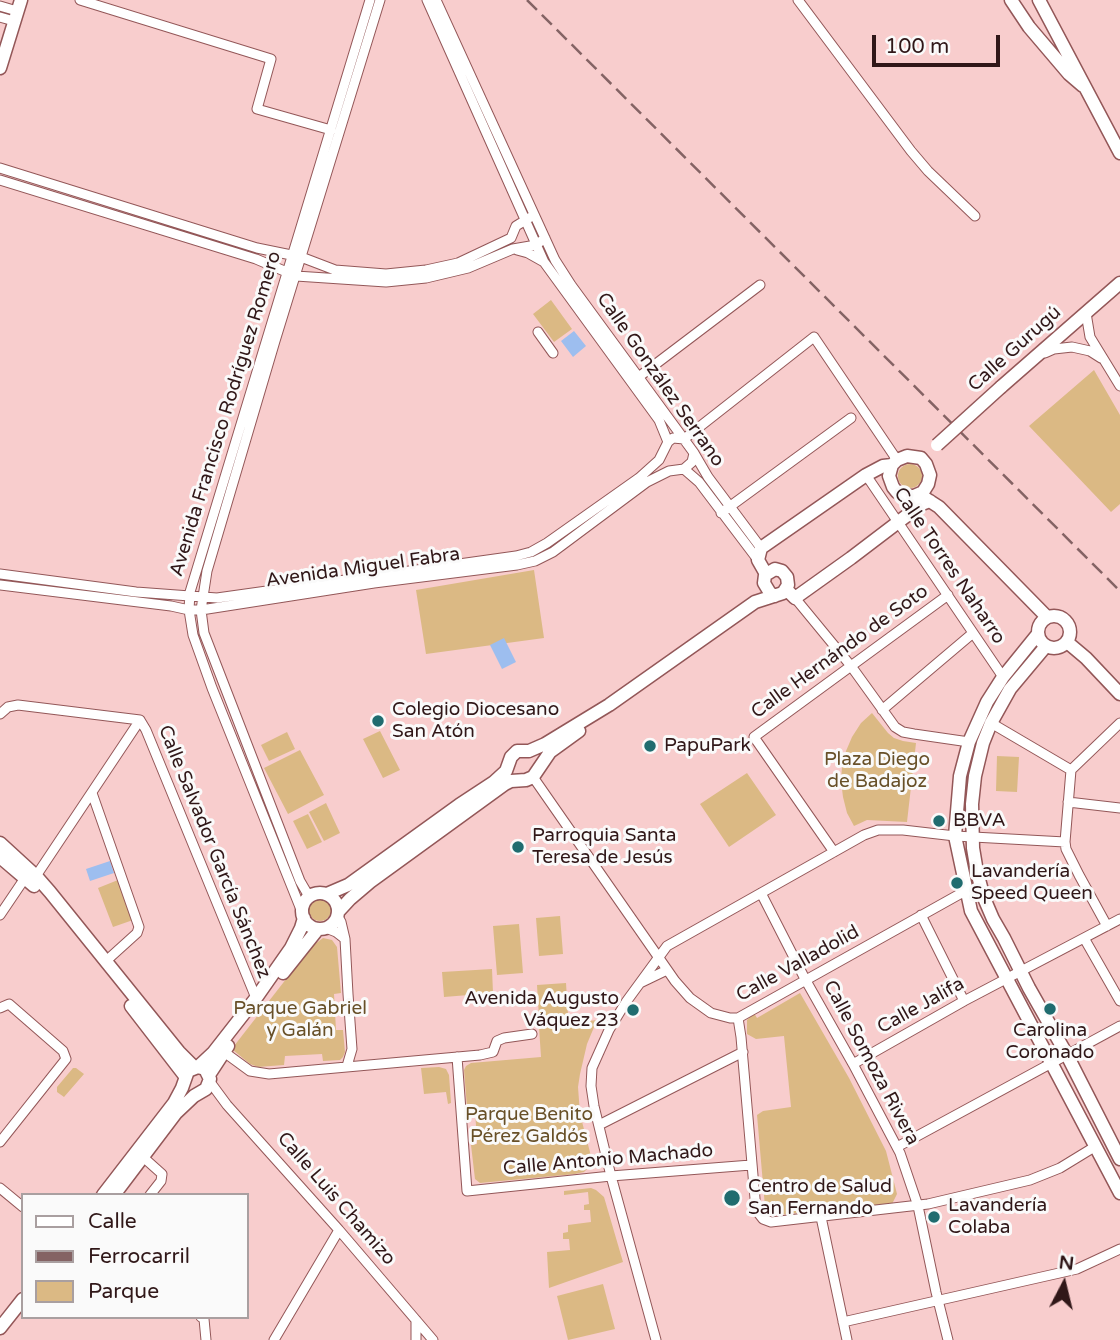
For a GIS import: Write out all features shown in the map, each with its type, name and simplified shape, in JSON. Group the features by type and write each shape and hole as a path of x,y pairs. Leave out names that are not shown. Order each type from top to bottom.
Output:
{"main road":[{"path":"1011,0 1029,27 1069,74 1089,91"},
{"path":"1039,0 1119,148"},
{"path":"0,68 17,11"},
{"name":"Calle Gurugú","path":"911,456 937,445 1120,284"},
{"path":"914,496 923,492 928,484 929,470 937,445"},
{"path":"785,595 770,593 761,548 866,475 883,467 911,456 921,458 929,470"},
{"path":"894,463 890,476 893,487 904,495 921,496 935,504 1047,617"},
{"path":"928,484 935,504"},
{"path":"529,751 609,705 755,602 785,595 851,558 922,504 935,504"},
{"path":"755,602 768,575 782,571 787,577 788,585 785,595"},
{"path":"1047,617 1058,617 1066,622 1070,632 1067,642 1059,647 1046,646 1039,639 1039,624 1047,617"},
{"path":"1038,635 1003,677 987,702 969,742 960,776 955,836 971,911 1120,1193"},
{"path":"1067,642 1120,694"},
{"path":"1046,646 1010,689 991,723 984,743 975,776 972,804 972,837 977,872 993,919 1116,1142 1120,1159"},
{"path":"116,1193 176,1113 206,1089 223,1052 322,928 332,924 338,913 370,882 505,785 531,774 550,752 609,705"},
{"path":"105,1193 174,1104 190,1073 213,1053 291,948 301,928 304,902 313,895 327,894 348,885 494,782 502,776 513,754 521,750 536,755 531,774"},
{"path":"508,765 513,776 531,774"},
{"path":"0,843 106,961 179,1052 190,1073 190,1090 200,1092"},
{"path":"0,857 30,877 172,1057 190,1073"},
{"path":"327,894 334,901 338,913"},
{"path":"303,915 309,925 322,928"},
{"path":"190,1073 205,1069 209,1079"},
{"path":"0,1328 21,1302"},
{"path":"1,1340 21,1315"}],"street":[{"path":"80,0 271,59 257,109 331,130"},
{"name":"Avenida Francisco Rodríguez Romero","path":"297,256 370,0"},
{"name":"Avenida Francisco Rodríguez Romero","path":"303,915 193,635 190,596 196,570 380,0"},
{"path":"427,0 525,220"},
{"path":"436,0 525,220"},
{"path":"798,0 911,151 975,216"},
{"path":"0,6 17,11"},
{"path":"0,18 17,11"},
{"path":"0,168 257,248 297,256 335,270 386,282 426,278 513,249 535,247 545,238"},
{"path":"0,180 256,259 291,274 306,277 363,277"},
{"path":"467,264 509,239 525,220"},
{"name":"Calle González Serrano","path":"761,548 725,510 692,450 676,428 635,379 544,262 535,247 521,242 519,239 525,220 540,227 570,285 635,379 659,420 668,463 699,482 725,510 761,548"},
{"path":"509,239 513,249"},
{"path":"513,249 528,253 544,262"},
{"name":"Avenida Francisco Rodríguez Romero","path":"274,266 274,258 278,252"},
{"name":"Avenida Francisco Rodríguez Romero","path":"306,277 312,270 313,262"},
{"name":"Avenida Francisco Rodríguez Romero","path":"291,274 207,571 201,610 208,644 300,881 307,893 313,895"},
{"path":"635,379 760,285"},
{"path":"1086,313 1090,337 1120,386"},
{"path":"1067,329 1090,337"},
{"path":"538,332 553,353"},
{"path":"666,446 673,438 684,439 814,337 894,463"},
{"path":"1037,356 1054,349 1072,347 1090,351 1106,363"},
{"path":"725,510 851,418"},
{"path":"676,428 694,430"},
{"path":"680,469 692,462 694,430"},
{"name":"Avenida Miguel Fabra","path":"0,575 136,592 218,598 516,556 547,544 639,478 659,460 666,446"},
{"name":"Avenida Miguel Fabra","path":"0,585 201,610 374,583 517,565 535,561 553,552 647,482 660,474 680,469"},
{"name":"Calle Torres Naharro","path":"866,475 1003,677"},
{"path":"785,595 851,666 889,721 902,732 969,742"},
{"name":"Calle Hernándo de Soto","path":"834,852 754,737 948,595"},
{"path":"882,710 973,633"},
{"path":"0,713 8,707 18,705 140,720 92,793 0,915"},
{"name":"Calle Salvador García Sánchez","path":"140,720 256,998"},
{"path":"991,723 1071,770"},
{"path":"1107,926 1074,866 1065,842 1071,770 1120,723"},
{"name":"Calle Valladolid","path":"531,774 667,970 690,998 711,1013 738,1018 967,890"},
{"path":"92,793 139,927 137,933 106,961"},
{"path":"1068,802 1120,808"},
{"path":"656,1340 611,1176 591,1086 592,1068 609,1030 667,946 864,835 878,830 1065,842"},
{"name":"Calle Somoza Rivera","path":"761,893 897,1147 918,1206 948,1340"},
{"path":"338,913 345,939 352,1049 347,1066"},
{"path":"921,915 964,1001"},
{"name":"Calle Jalifa","path":"853,1064 964,1001 1120,919"},
{"path":"322,928 336,932 345,939"},
{"path":"1084,938 1120,1001"},
{"path":"639,983 667,970"},
{"path":"0,1008 9,1004 63,1051 66,1059 0,1142"},
{"path":"738,1018 756,1210 762,1219 771,1222 918,1206 1030,1180 1060,1168 1096,1146"},
{"path":"897,1147 1120,1026"},
{"path":"223,1052 250,1071 281,1073 480,1055 493,1052 497,1041 504,1038 532,1034"},
{"path":"352,1049 363,1065"},
{"path":"599,1125 743,1052"},
{"name":"Calle Antonio Machado","path":"457,1057 467,1191 751,1165"},
{"name":"Calle Luis Chamizo","path":"209,1079 226,1105 433,1340"},
{"path":"200,1092 226,1105"},
{"path":"143,1157 162,1174 161,1181 152,1193"},
{"path":"0,1188 21,1205"},
{"path":"821,1217 847,1340"},
{"path":"274,1340 338,1230"},
{"path":"843,1322 1077,1269 1120,1249"},
{"path":"204,1319 206,1340"},
{"path":"416,1320 416,1340"}],"green space":[{"path":"551,300 572,329 554,342 533,314"},
{"path":"1094,370 1120,415 1120,504 1111,512 1029,426"},
{"path":"910,464 921,471 922,476 915,487 910,488 899,481 898,476 905,465"},
{"path":"534,570 544,638 426,654 416,590"},
{"name":"Plaza Diego de Badajoz","path":"872,713 894,738 916,743 907,822 867,820 854,826 847,813 841,781 846,751 861,723"},
{"path":"380,731 400,770 383,778 363,739"},
{"path":"287,732 295,749 269,761 261,745"},
{"path":"300,750 324,795 288,814 264,768"},
{"path":"997,756 1019,757 1017,792 996,791"},
{"path":"747,773 776,815 729,847 700,804"},
{"path":"326,803 340,833 324,841 309,812"},
{"path":"308,814 322,842 307,849 293,821"},
{"path":"118,880 133,920 113,927 98,888"},
{"path":"320,899 328,902 331,910 328,918 320,921 312,918 309,910 312,902"},
{"path":"560,916 563,954 539,956 536,918"},
{"path":"519,924 523,973 497,975 493,926"},
{"name":"Parque Gabriel y Galán","path":"323,938 332,940 337,947 341,993 334,994 336,1030 343,1030 343,1057 340,1060 323,1061 322,1054 285,1056 284,1065 258,1067 250,1064 233,1050 234,1046 311,947"},
{"path":"492,969 493,993 444,997 442,972"},
{"path":"566,983 568,1015 539,1017 537,985"},
{"path":"800,993 849,1078 886,1151 897,1194 892,1204 778,1215 765,1207 757,1115 763,1111 791,1107 784,1036 756,1039 747,1034 747,1020 754,1013 757,1018"},
{"name":"Parque Benito Pérez Galdós","path":"597,1020 587,1044 578,1087 580,1114 591,1156 588,1168 575,1174 480,1183 475,1179 471,1145 477,1144 475,1108 467,1107 466,1066 471,1063 541,1057 539,1027"},
{"path":"73,1068 84,1074 64,1097 57,1092 57,1087"},
{"path":"421,1068 446,1069 449,1075 451,1103 448,1104 446,1092 424,1094"},
{"path":"591,1188 604,1197 623,1262 549,1288 547,1252 570,1250 569,1239 563,1239 563,1233 568,1232 568,1225 591,1222 590,1210 584,1210 584,1205 589,1204 588,1192 564,1195 564,1191"},
{"path":"603,1284 615,1329 568,1340 557,1296"}],"water":[{"path":"574,331 586,346 573,357 561,341"},
{"path":"504,638 516,662 502,669 490,645"},
{"path":"110,861 114,873 90,881 86,869"}],"railway":[{"path":"527,0 1120,591"}],"place":[{"name":"Colegio Diocesano San Atón","path":"378,721"},
{"name":"PapuPark","path":"650,746"},
{"name":"BBVA","path":"939,821"},
{"name":"Parroquia Santa Teresa de Jesús","path":"518,847"},
{"name":"Lavandería Speed Queen","path":"957,883"},
{"name":"Carolina Coronado","path":"1050,1009"},
{"name":"Avenida Augusto Váquez 23","path":"633,1010"},
{"name":"Centro de Salud San Fernando","path":"732,1198"},
{"name":"Lavandería Colaba","path":"934,1217"}]}
